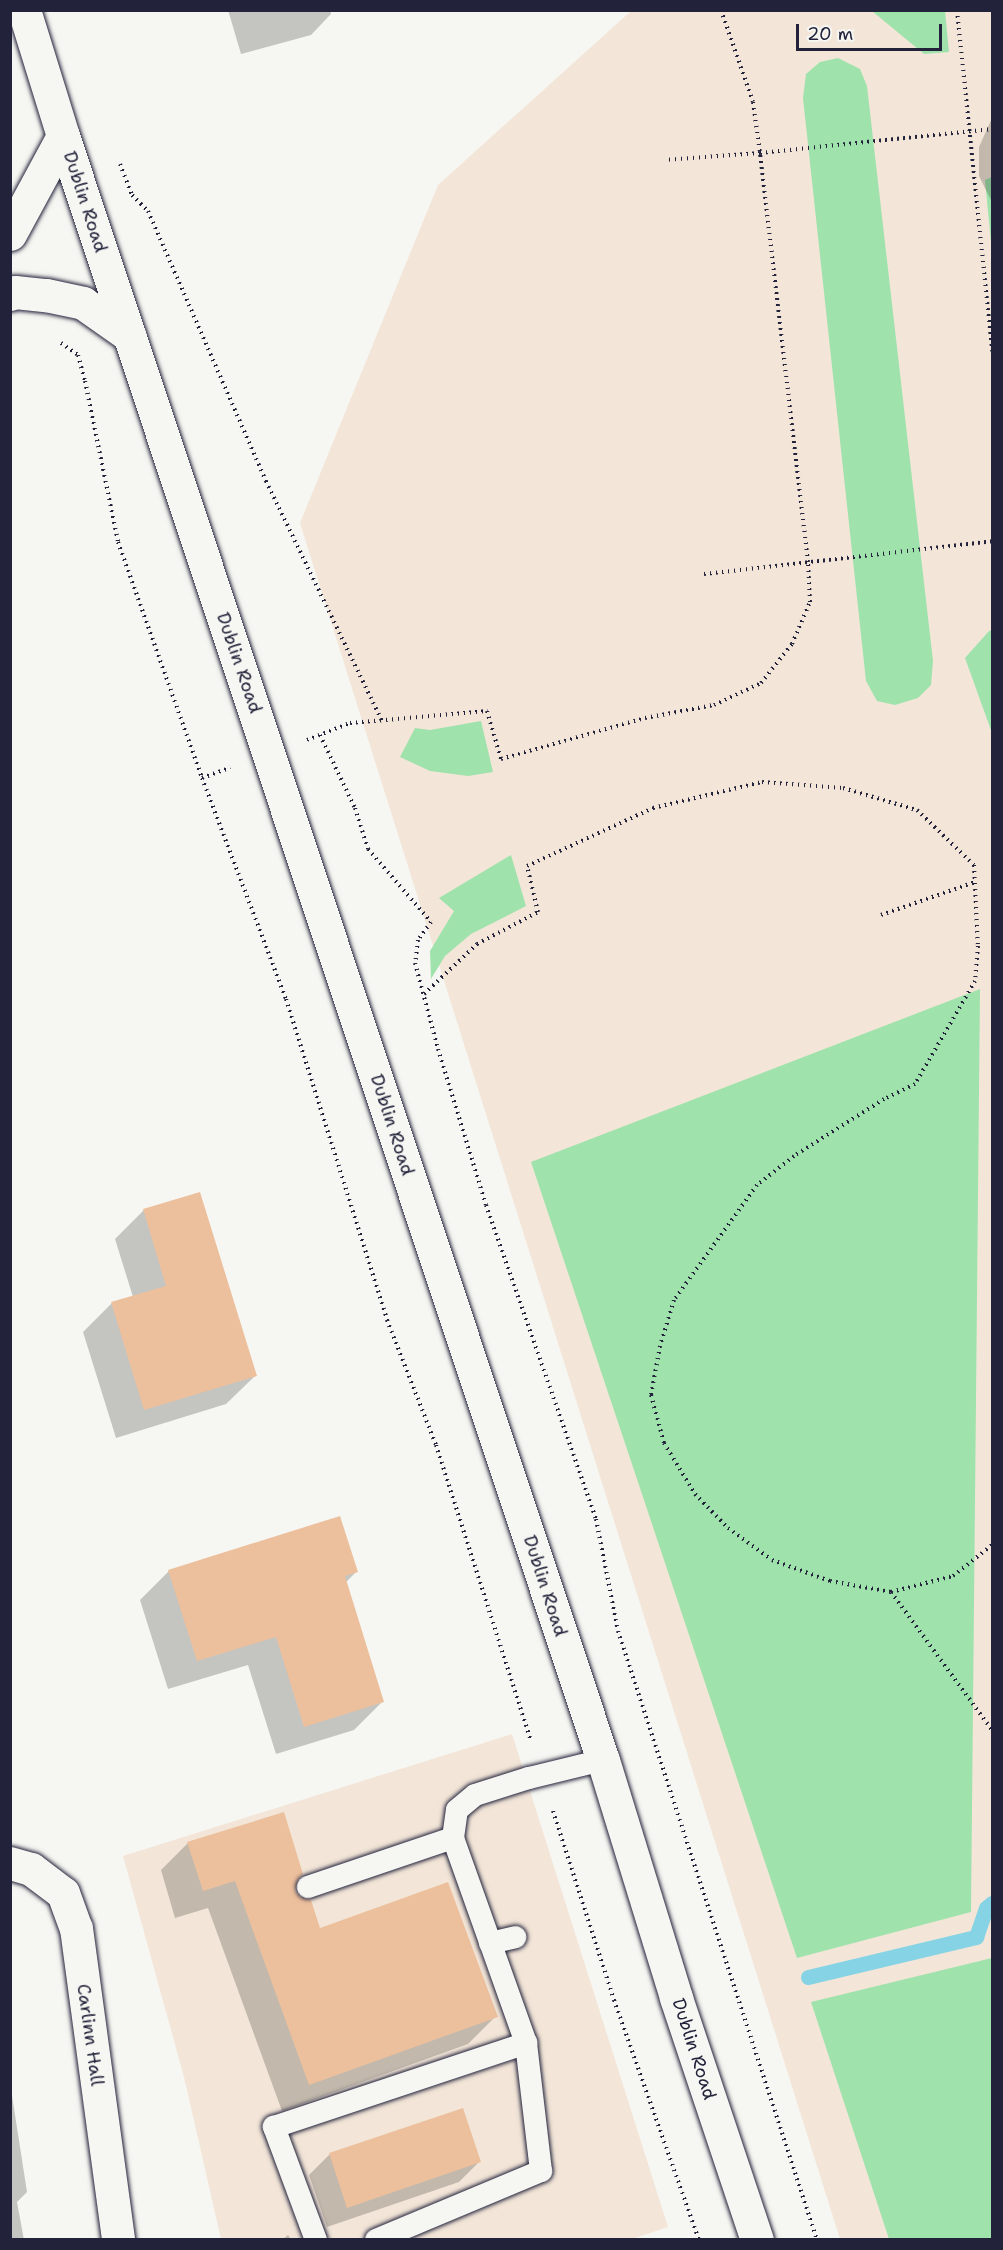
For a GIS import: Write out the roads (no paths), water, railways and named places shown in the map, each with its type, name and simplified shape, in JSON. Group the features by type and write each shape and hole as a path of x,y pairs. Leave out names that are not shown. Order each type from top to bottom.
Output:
{"main road":[{"name":"Dublin Road","path":"24,10 63,136 603,1760 676,1998 758,2240"},
{"path":"10,234 63,136"},
{"path":"10,294 15,291 83,303 130,336"},
{"name":"Carlinn Hall","path":"10,1863 31,1869 63,1893 76,1928 118,2240"}],"lane":[{"path":"376,2240 540,2171 526,2043 453,1838 457,1810 475,1795 603,1760"},
{"path":"308,1887 453,1838"},
{"path":"490,1943 515,1936"},
{"path":"316,2240 274,2127 526,2043"}],"waterway":[{"path":"808,1977 976,1937 986,1908 992,1903"}]}
